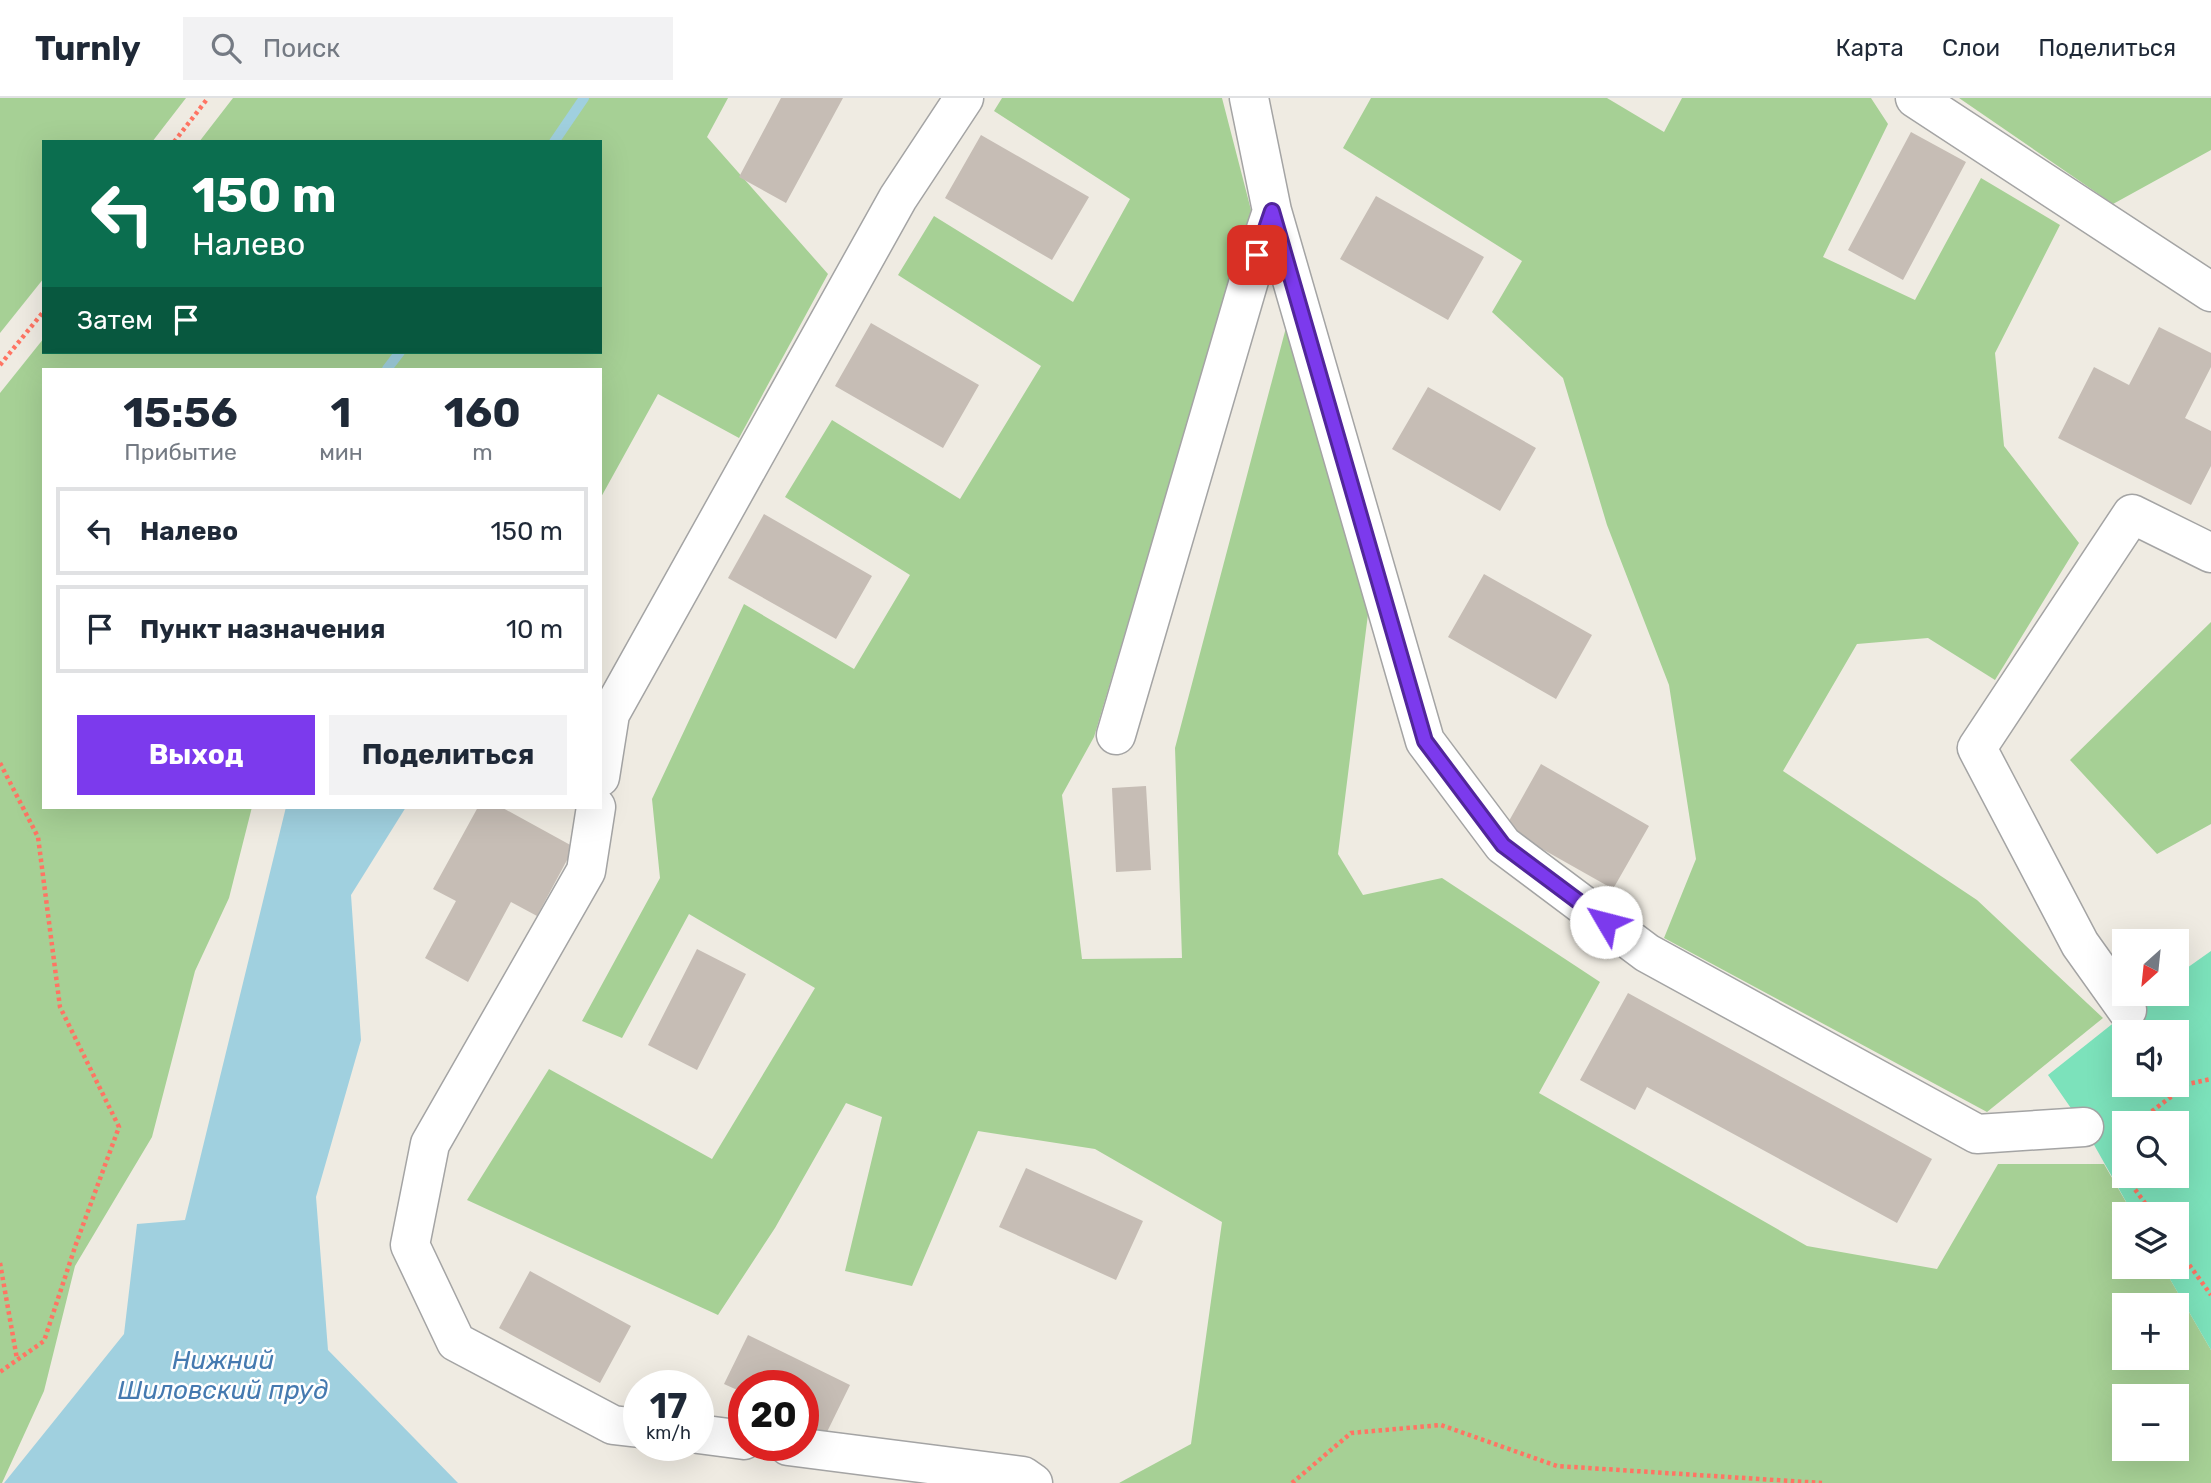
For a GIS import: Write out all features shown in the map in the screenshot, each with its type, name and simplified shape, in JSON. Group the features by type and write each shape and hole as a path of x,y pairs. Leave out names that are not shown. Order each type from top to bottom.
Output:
{"lane":[{"path":"602,764 610,714 898,198 964,98"},
{"path":"1249,98 1272,211 1425,741 1503,845 1647,953 1977,1134 2084,1127"},
{"path":"1915,98 2211,292"},
{"path":"1116,735 1250,277 1272,211"},
{"path":"2127,1010 2080,944 1977,748 2132,514 2211,553"},
{"path":"596,809 586,871 430,1144 410,1245 456,1342 613,1425 623,1426"},
{"path":"819,1450 1023,1476 1033,1483"}],"path":[{"path":"176,140 208,98"},
{"path":"0,365 42,313"},
{"path":"0,763 38,837 60,1007 119,1127 44,1341 0,1371"},
{"path":"2152,1111 2188,1084 2211,1079"},
{"path":"0,1263 17,1359"},
{"path":"2189,1265 2211,1295"},
{"path":"1292,1483 1351,1433 1441,1425 1557,1466 1822,1483"}],"green space":[{"path":"0,98 186,98 154,140 42,140 42,280 0,333"},
{"path":"233,98 728,98 707,137 828,274 739,438 658,394 602,495 602,368 42,368 42,809 251,809 229,898 195,971 152,1137 75,1266 44,1391 0,1483 0,393 42,340 42,354 602,354 602,140 201,140"},
{"path":"1002,98 1222,98 1251,210 1094,737 1062,795 1082,959 1182,958 1175,748 1288,320 1368,614 1338,854 1363,895 1442,878 1600,982 1539,1093 1807,1246 1937,1269 1998,1164 2104,1164 2112,1178 2112,1188 2118,1188 2126,1202 2112,1202 2112,1279 2170,1279 2178,1293 2112,1293 2112,1370 2189,1370 2189,1312 2211,1350 2211,1483 1119,1483 1191,1444 1222,1222 1095,1149 978,1131 912,1286 845,1271 882,1117 846,1103 775,1228 718,1315 467,1200 549,1069 712,1159 815,988 689,914 622,1038 582,1021 660,878 652,799 744,604 854,669 910,575 785,497 832,420 960,499 1041,366 898,275 934,216 1073,302 1130,199 994,111"},
{"path":"1371,98 1607,98 1664,132 1682,98 1871,98 1888,124 1823,257 1915,300 1981,178 2060,225 1995,353 2004,446 2079,543 1995,680 1928,638 1857,644 1783,771 1977,900 2103,1018 1987,1112 1664,938 1696,859 1669,685 1607,525 1563,378 1492,312 1522,261 1343,148"},
{"path":"1959,98 2211,98 2211,150 2113,204"},
{"path":"2211,622 2211,824 2157,854 2070,760"},
{"path":"2211,951 2211,1350 2189,1312 2189,1293 2178,1293 2170,1279 2189,1279 2189,1202 2126,1202 2118,1188 2189,1188 2189,1111 2112,1111 2112,1177 2084,1127 2048,1075 2112,1024 2112,1097 2189,1097 2189,1020 2117,1020 2135,1006 2189,1006 2189,967"}],"water":[{"name":"Нижний Шиловский пруд","path":"286,809 405,809 351,895 361,1040 316,1197 328,1350 458,1483 4,1483 124,1334 137,1224 185,1220"}],"building":[{"path":"781,98 843,98 786,203 739,177"},
{"path":"1911,132 1966,162 1903,280 1848,250"},
{"path":"981,135 1089,197 1052,260 945,198"},
{"path":"1376,196 1484,257 1448,320 1340,259"},
{"path":"871,323 979,385 943,448 835,386"},
{"path":"2159,327 2211,353 2211,367 2185,418 2211,431 2211,466 2191,505 2058,438 2094,367 2129,385"},
{"path":"1428,387 1536,448 1500,511 1392,449"},
{"path":"764,514 872,576 836,639 728,578"},
{"path":"1484,574 1592,635 1556,699 1448,637"},
{"path":"1541,764 1649,826 1613,889 1505,828"},
{"path":"1146,786 1151,870 1116,872 1112,788"},
{"path":"477,809 505,809 574,847 537,916 511,902 468,982 425,958 456,901 433,889"},
{"path":"697,949 746,974 697,1070 648,1045"},
{"path":"1628,993 1932,1159 1897,1223 1647,1087 1635,1110 1580,1080"},
{"path":"1026,1168 1143,1221 1116,1280 999,1227"},
{"path":"530,1271 631,1326 600,1383 499,1328"},
{"path":"748,1335 850,1385 826,1434 819,1430 819,1370 731,1370"}],"waterway":[{"path":"555,140 584,98"},
{"path":"388,368 398,354"}],"route":[{"path":"1257,255 1272,211 1425,741 1503,845 1606,922"}]}
